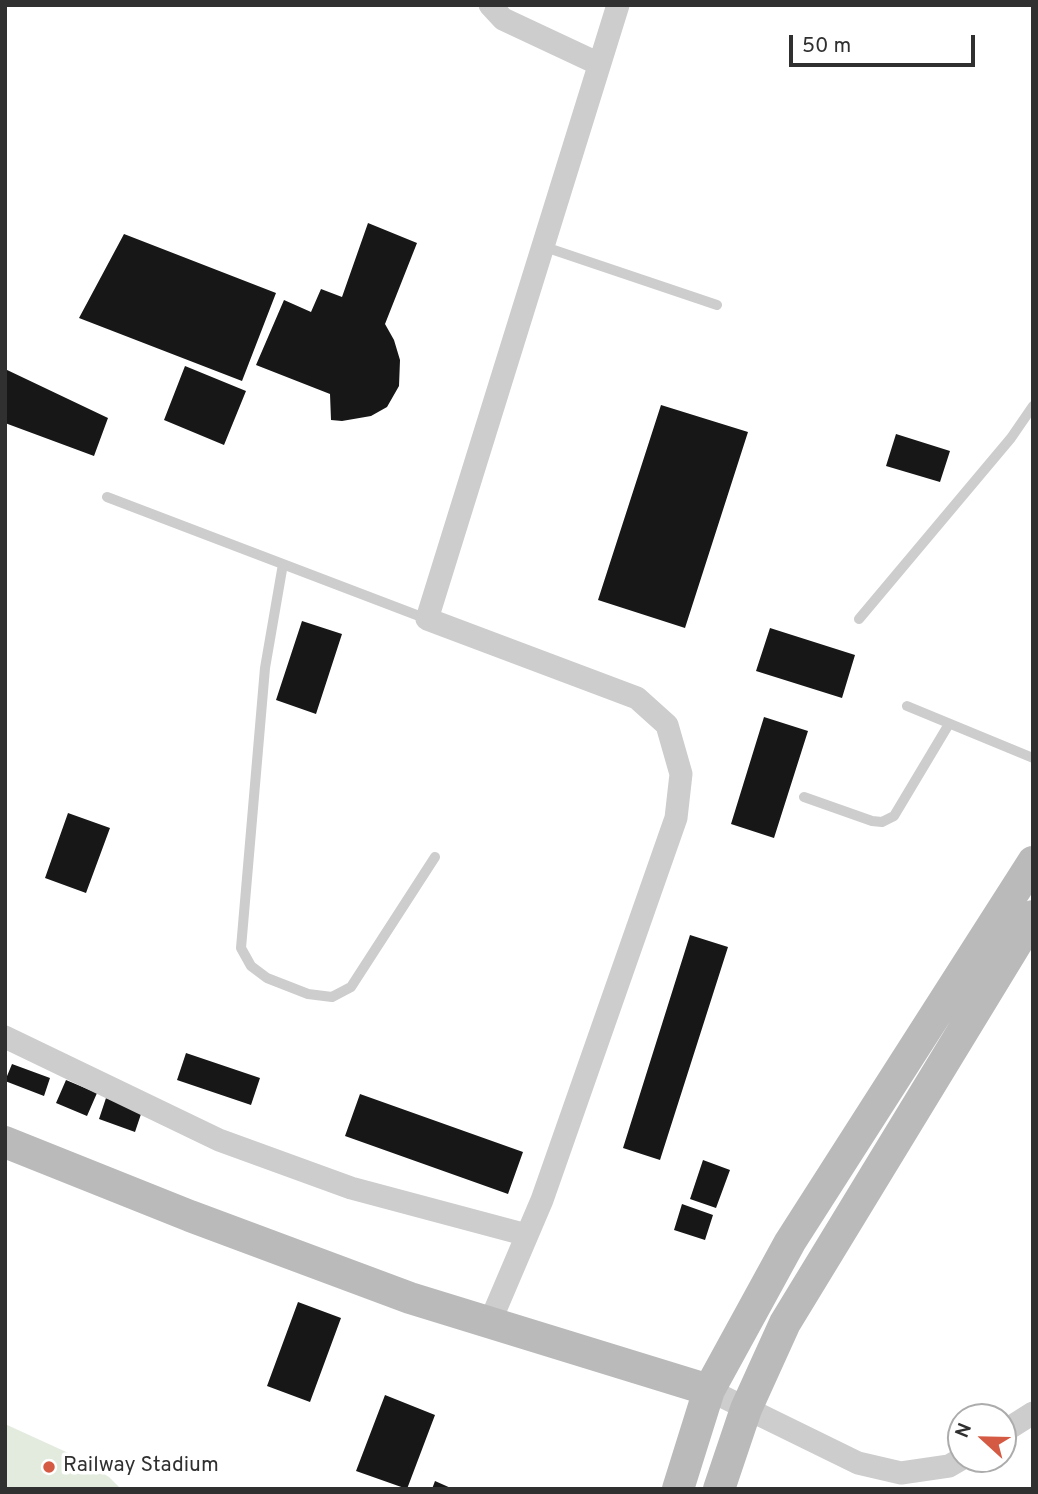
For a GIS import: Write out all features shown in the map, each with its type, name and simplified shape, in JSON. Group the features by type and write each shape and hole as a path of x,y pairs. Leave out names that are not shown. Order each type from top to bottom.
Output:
{"street":[{"path":"490,5 503,19 599,64"},
{"path":"490,1322 542,1200 676,818 681,774 667,725 637,698 427,619 618,5"},
{"path":"678,1489 709,1390 790,1242 1033,862"},
{"path":"719,1489 746,1409 785,1323 1033,916"},
{"path":"5,1037 219,1140 351,1188 527,1235"},
{"path":"5,1142 190,1216 397,1294 709,1390 858,1463 901,1473 947,1466"},
{"path":"1017,1423 1033,1413"}],"lane":[{"path":"542,246 717,305"},
{"path":"859,620 1011,438 1033,406"},
{"path":"107,497 427,619"},
{"path":"283,564 265,668 241,948 251,966 267,978 308,994 332,997 351,987 435,857"},
{"path":"907,706 1033,758"},
{"path":"804,797 872,821 882,822 894,816 949,724"}],"shaded area":[{"name":"Railway Stadium","path":"5,1424 75,1456 109,1477 121,1489 5,1489"}],"building":[{"path":"368,223 417,243 385,324 394,340 400,360 399,386 387,407 371,416 331,420 330,394 256,365 284,300 311,312 321,289 342,297"},
{"path":"124,234 276,293 242,381 79,318"},
{"path":"185,366 246,391 224,445 164,420"},
{"path":"5,369 108,418 94,456 5,423"},
{"path":"661,405 748,432 685,628 598,600"},
{"path":"896,434 950,451 940,482 886,466"},
{"path":"302,621 342,634 316,714 276,700"},
{"path":"770,628 855,655 842,698 756,671"},
{"path":"764,717 808,731 774,838 731,824"},
{"path":"68,813 110,828 86,893 45,878"},
{"path":"690,935 728,947 660,1160 623,1148"},
{"path":"186,1053 260,1078 251,1105 177,1080"},
{"path":"12,1064 50,1078 44,1096 5,1081"},
{"path":"66,1080 97,1093 87,1116 56,1103"},
{"path":"360,1094 523,1152 508,1194 345,1136"},
{"path":"106,1098 142,1111 135,1132 99,1119"},
{"path":"703,1160 730,1170 716,1208 690,1199"},
{"path":"682,1204 713,1215 705,1240 674,1230"},
{"path":"298,1302 341,1318 310,1402 267,1386"},
{"path":"385,1395 435,1415 407,1489 356,1471"},
{"path":"435,1481 453,1489 432,1489"}],"place":[{"name":"Railway Stadium","path":"49,1467"}]}
